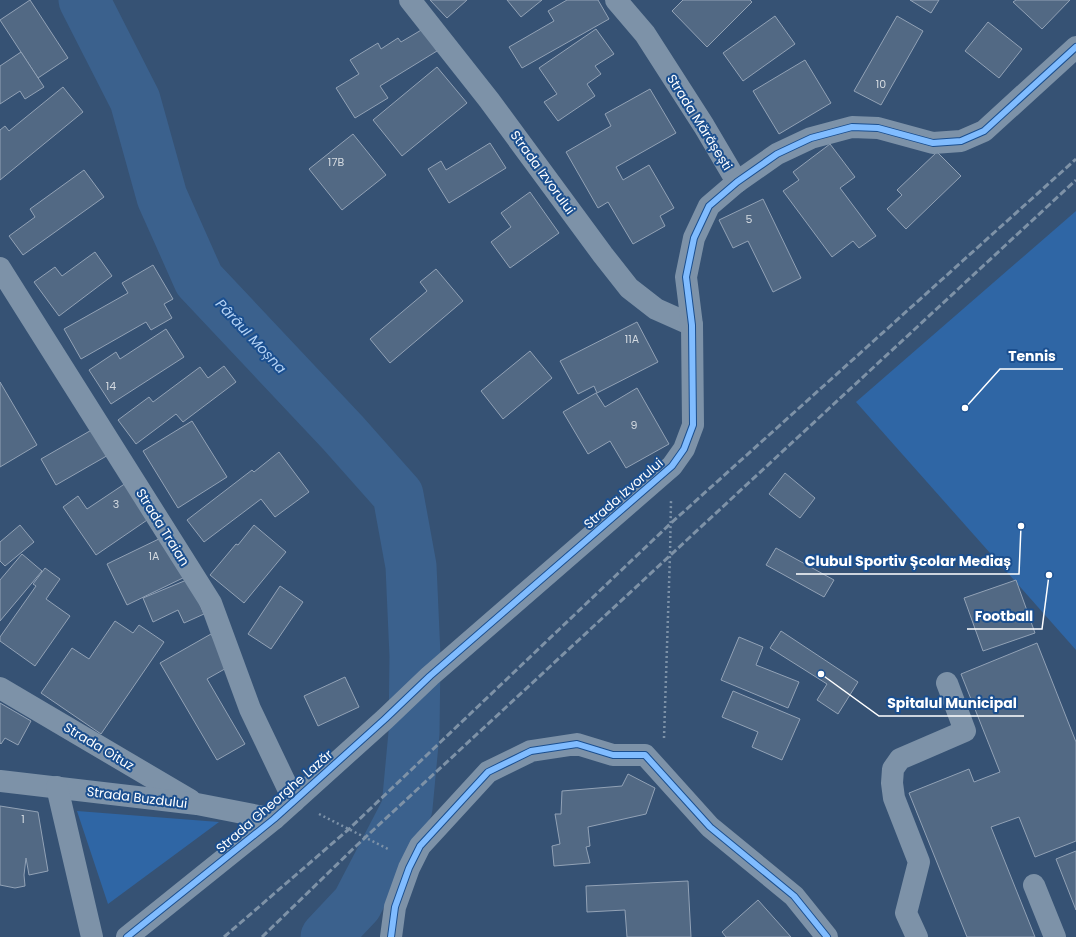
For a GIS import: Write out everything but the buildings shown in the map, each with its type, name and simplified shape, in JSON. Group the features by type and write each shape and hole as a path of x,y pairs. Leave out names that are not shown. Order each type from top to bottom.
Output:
{"street":[{"name":"Strada Izvorului","path":"410,0 489,100 602,255 629,288 656,309 692,325"},
{"name":"Strada Mărășești","path":"616,0 645,34 738,182 777,154 811,138 852,127 878,128 933,143 961,141 984,131 1076,47"},
{"name":"Strada Izvorului","path":"430,676 672,466 684,449 693,425 692,325 686,277 694,238 709,206 738,182"},
{"name":"Strada Traian","path":"0,268 211,603 250,709 294,801"},
{"name":"Strada Gheorghe Lazăr","path":"127,937 274,819 385,719 430,676"},
{"path":"917,937 906,913 919,862 894,798 892,783 893,769 900,759 965,732 947,683"},
{"name":"Strada Oituz","path":"0,688 197,804"},
{"path":"391,937 395,907 409,868 420,846 488,772 531,751 577,744 613,754 646,755 710,827 794,896 828,937"},
{"name":"Strada Buzdului","path":"0,781 197,804 274,819"},
{"path":"57,787 92,937"},
{"path":"1034,885 1055,937"}],"path":[{"path":"663,774 672,466"},
{"path":"294,801 392,851"}],"shaded area":[{"path":"1076,211 1076,650 856,402"},
{"path":"77,811 219,822 108,904"}],"waterway":[{"name":"Pârâul Moșna","path":"84,0 135,100 162,197 199,280 343,433 398,495 411,566 415,656 414,733 407,808 357,904 326,937"}],"railway":[{"path":"224,937 349,829 670,524 1076,159"},
{"path":"262,937 356,846 1076,180"}],"cycle path":[{"path":"127,937 274,819 385,719 430,676 672,466 684,449 693,425 692,325 686,277 694,238 709,206 737,182 777,154 811,138 852,127 878,128 933,143 961,141 984,131 1076,47"},
{"path":"391,937 395,907 409,868 420,846 488,772 531,751 577,744 613,755 645,755 710,827 794,896 827,937"}],"place":[{"name":"Tennis","path":"965,408"},
{"name":"Clubul Sportiv Școlar Mediaș","path":"1021,526"},
{"name":"Football","path":"1049,575"},
{"name":"Spitalul Municipal","path":"821,674"}]}
